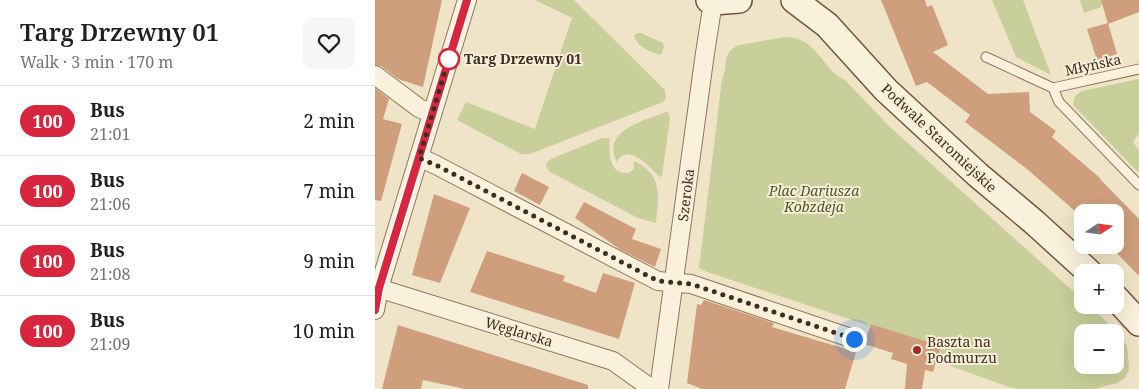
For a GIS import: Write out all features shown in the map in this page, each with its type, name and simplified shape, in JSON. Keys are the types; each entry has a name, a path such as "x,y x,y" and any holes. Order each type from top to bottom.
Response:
{"street":[{"path":"375,310 377,288 467,0"},
{"path":"711,1 739,0"},
{"name":"Podwale Staromiejskie","path":"794,0 827,25 886,90 978,175 1080,264"},
{"name":"Szeroka","path":"659,389 711,1"},
{"path":"375,75 419,108 432,114"},
{"path":"419,158 436,165 658,281 691,284 854,339"},
{"name":"Węglarska","path":"377,288 613,361 652,389"},
{"path":"1124,307 1139,324"}],"lane":[{"path":"986,57 1053,88 1059,102 1139,185"},
{"name":"Młyńska","path":"1053,88 1139,69"}],"green space":[{"path":"535,0 574,0 665,90 666,98 663,102 530,154 521,154 457,120 466,102 535,129 572,18"},
{"path":"992,0 1023,0 1051,75 1016,57"},
{"path":"1080,0 1108,0 1102,2 1101,7 1084,13"},
{"path":"637,33 663,43 662,53 660,55 641,46 634,36"},
{"name":"Plac Dariusza Kobzdeja","path":"785,37 796,38 805,42 890,127 1074,292 1074,314 1099,314 1108,324 1074,324 1074,374 1124,374 1124,342 1127,346 1129,369 1125,378 1117,383 1093,389 1018,389 1006,386 937,361 941,346 871,324 870,326 699,268 722,79 728,55 733,48 739,45"},
{"path":"1139,79 1139,133 1133,142 1139,150 1139,173 1073,105 1075,96 1082,91"},
{"path":"668,112 670,118 662,176 660,177 633,155 627,154 622,156 617,162 614,151 615,142 620,134 637,123"},
{"path":"602,138 610,138 611,161 617,170 622,173 628,173 634,169 634,161 643,166 654,179 658,195 656,223 638,218 550,172 546,167 547,162 551,159"}],"building":[{"path":"375,0 442,0 423,87 398,79 381,66 375,65"},
{"path":"881,0 925,0 927,7 932,5 948,45 933,52 988,94 1029,92 1030,112 1056,131 1052,137 1100,178 1139,219 1139,276 1118,254 1124,254 1124,204 1074,204 1074,210 1027,169 965,122 970,115 927,82 916,86"},
{"path":"1101,0 1139,0 1139,12 1108,24"},
{"path":"1108,23 1117,54 1097,60 1087,29"},
{"path":"375,88 389,99 383,119 402,124 381,201 375,200"},
{"path":"522,173 549,187 540,205 514,191"},
{"path":"434,194 470,208 440,283 412,275"},
{"path":"584,202 636,229 632,239 661,249 655,267 621,250 575,218"},
{"path":"487,251 565,276 563,281 596,293 603,273 635,283 619,339 470,292"},
{"path":"704,300 774,323 772,327 856,352 845,389 702,389 687,383 697,304 701,305"},
{"path":"871,324 941,346 933,372 925,370 922,389 905,389 907,364 891,359 893,353 864,344"},
{"path":"398,325 588,385 588,389 465,389 423,380 421,389 382,389"}],"bus line":[{"name":"100","path":"375,310 379,288 467,0"}],"place":[{"name":"Targ Drzewny 01","path":"449,59"},
{"name":"Baszta na Podmurzu","path":"917,350"}],"route":[{"path":"449,59 419,158 436,165 658,281 691,284 854,339"}]}
